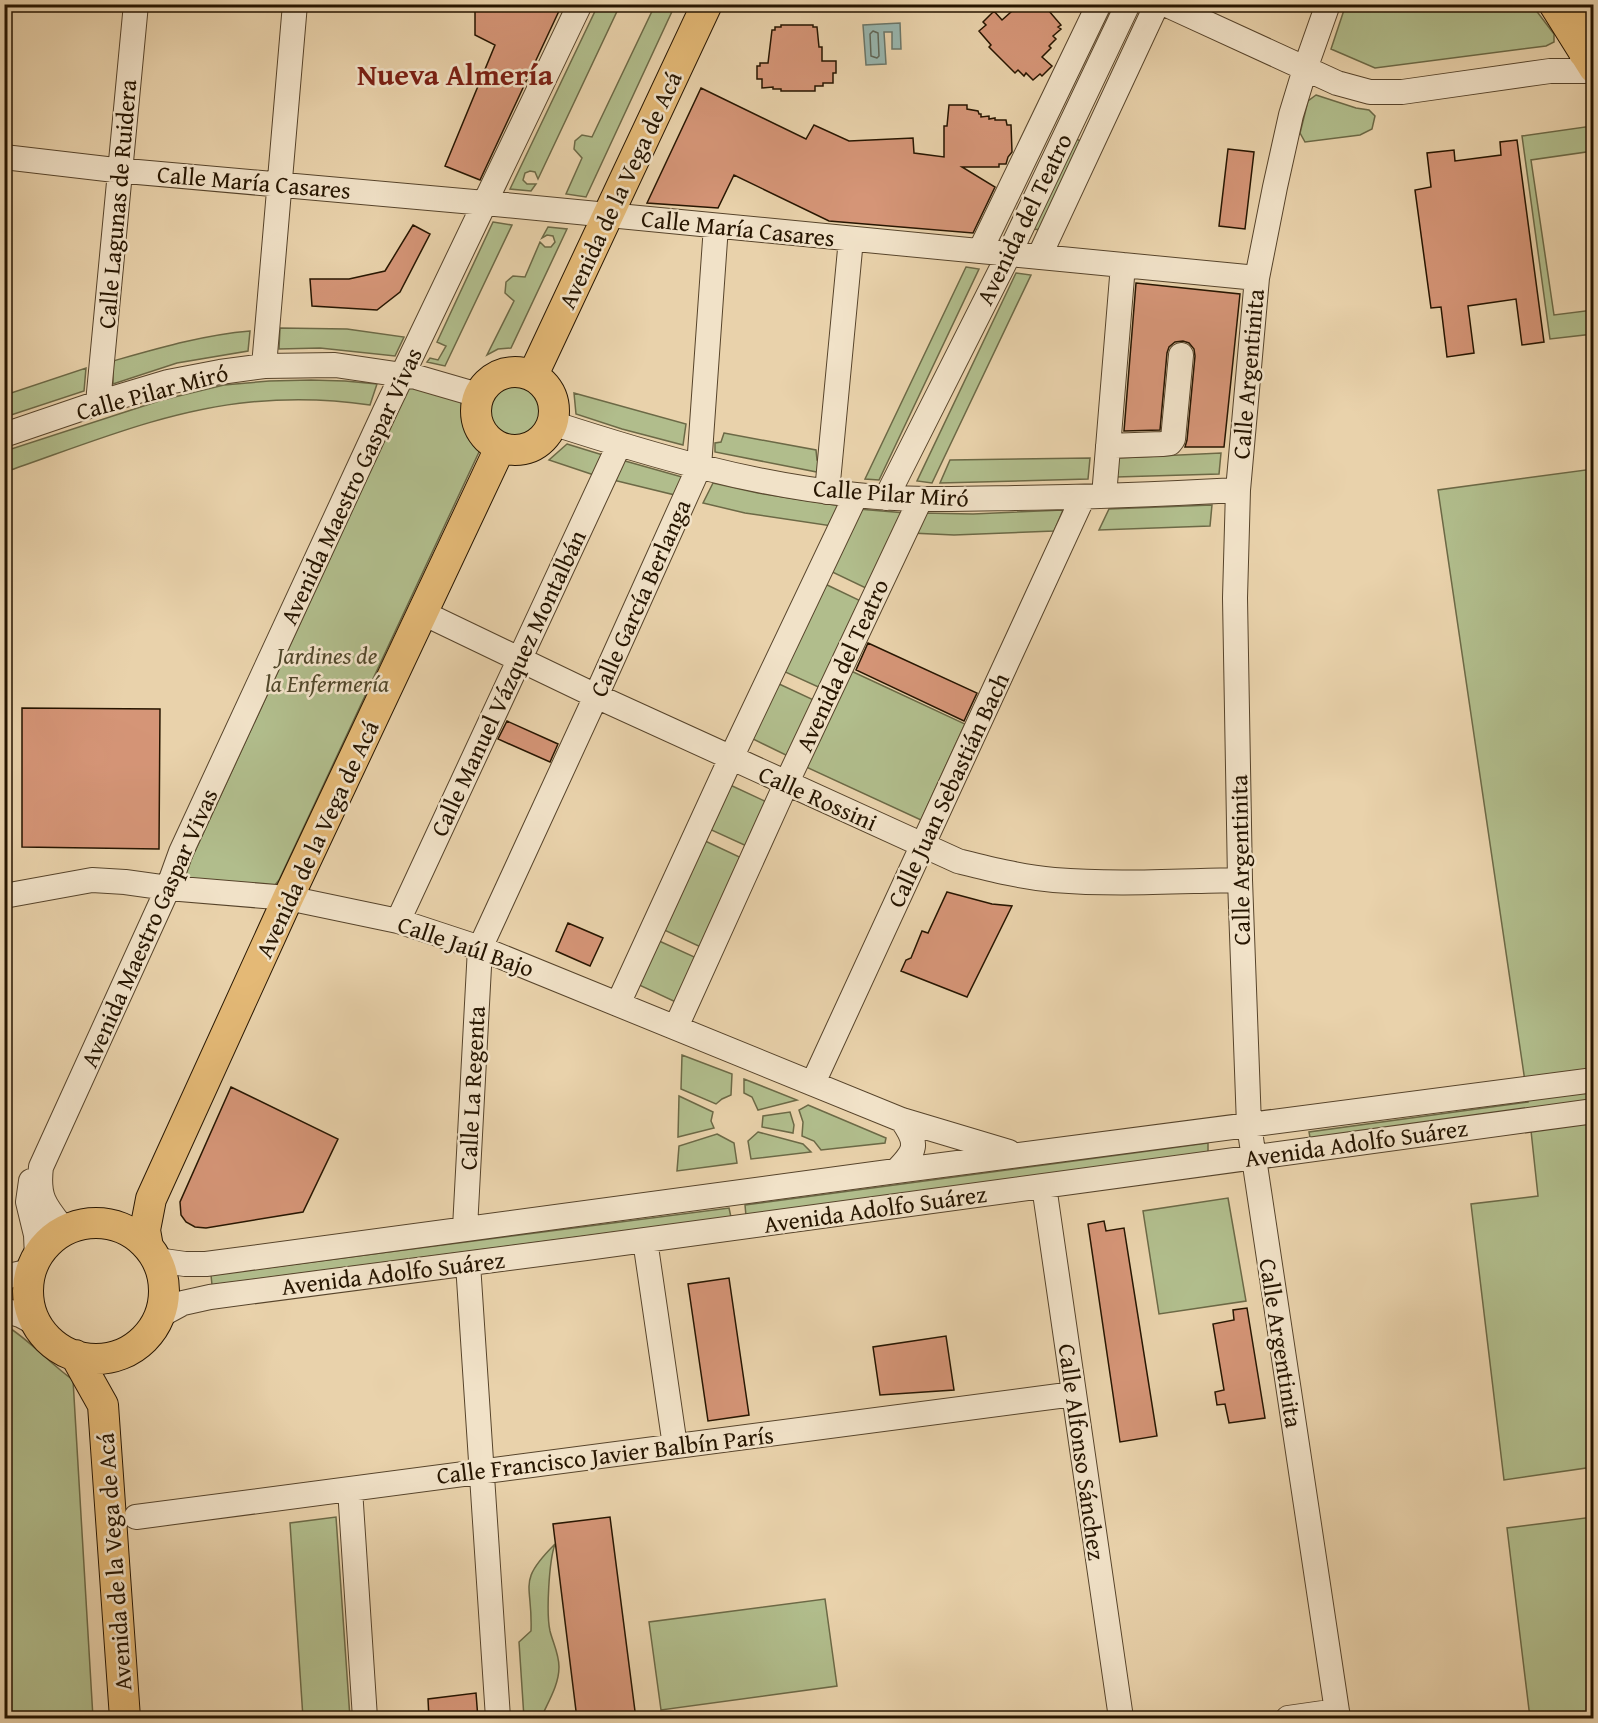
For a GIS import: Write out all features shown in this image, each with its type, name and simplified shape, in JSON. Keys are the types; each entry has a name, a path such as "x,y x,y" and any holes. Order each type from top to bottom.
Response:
{"main road":[{"name":"Avenida de la Vega de Acá","path":"533,375 707,4"},
{"path":"1554,4 1586,54"},
{"path":"1586,54 1580,30 1588,13 1593,10"},
{"path":"505,373 533,375 545,385 551,394 554,403 552,423 541,439 533,445 516,450 500,448 490,441 478,423 475,412 478,395 489,381 505,373"},
{"name":"Avenida de la Vega de Acá","path":"152,1254 145,1230 151,1199 288,898 500,448"},
{"name":"Avenida de la Vega de Acá","path":"109,1225 128,1220 140,1212 151,1199"},
{"path":"86,1224 109,1225 130,1233 152,1254 163,1282 164,1294 159,1316 145,1337 124,1353 100,1359 75,1355 53,1343 37,1324 28,1298 24,1268 49,1242 65,1231 86,1224"},
{"name":"Avenida de la Vega de Acá","path":"124,1353 103,1405 125,1719"},
{"name":"Avenida de la Vega de Acá","path":"75,1355 103,1405"}],"street":[{"name":"Calle Lagunas de Ruidera","path":"98,403 135,4"},
{"path":"264,366 295,4"},
{"name":"Avenida Maestro Gaspar Vivas","path":"65,1231 41,1197 39,1183 41,1167 168,888 182,852 385,411 580,4"},
{"name":"Avenida del Teatro","path":"980,251 1099,4"},
{"name":"Avenida del Teatro","path":"886,498 1009,254 1128,4"},
{"name":"Avenida del Teatro","path":"1039,257 1157,4"},
{"path":"1165,4 1336,83 1370,92 1402,92 1550,71 1586,54"},
{"name":"Calle Argentinita","path":"1328,4 1291,115 1257,278 1238,490 1235,598 1239,880 1249,1125 1337,1715"},
{"name":"Calle María Casares","path":"4,157 1257,278"},
{"name":"Calle García Berlanga","path":"480,948 699,467 716,226"},
{"path":"827,492 851,238"},
{"name":"Calle Juan Sebastián Bach","path":"813,1083 923,845 1094,496 1108,446 1123,265"},
{"path":"1108,446 1162,444 1173,439 1181,355"},
{"name":"Calle Pilar Miró","path":"4,435 168,382 264,366 334,365 403,375 478,395"},
{"name":"Calle Pilar Miró","path":"552,423 619,445 699,467 827,492 886,498 920,500 1238,490"},
{"name":"Calle Manuel Vázquez Montalbán","path":"398,921 619,445"},
{"path":"618,1004 731,758 856,495"},
{"name":"Avenida del Teatro","path":"676,1027 786,784 920,500"},
{"name":"Calle Rossini","path":"423,613 596,696 958,861 1052,880 1085,882 1239,880"},
{"name":"Calle Jaúl Bajo","path":"4,896 92,880 125,882 288,898 398,921 480,948 902,1120 1017,1155"},
{"name":"Calle La Regenta","path":"465,1228 480,948"},
{"name":"Avenida Adolfo Suárez","path":"152,1254 185,1264 206,1264 1593,1080"},
{"name":"Avenida Adolfo Suárez","path":"159,1316 183,1303 204,1298 1593,1111"},
{"path":"896,1171 910,1156 914,1146 911,1133 902,1120"},
{"name":"Avenida Maestro Gaspar Vivas","path":"24,1268 36,1235 28,1202 29,1186 35,1171 41,1167"},
{"name":"Calle Alfonso Sánchez","path":"1044,1186 1121,1719"},
{"path":"645,1240 675,1446"},
{"path":"468,1264 498,1719"},
{"path":"4,1310 37,1324"},
{"name":"Calle Francisco Javier Balbín París","path":"136,1517 1074,1394"},
{"path":"350,1489 365,1719"},
{"path":"1288,1719 1337,1715"}],"green space":[{"path":"1346,4 1532,5 1554,34 1554,42 1546,46 1375,68 1331,49"},
{"path":"598,5 620,5 538,179 535,172 525,173 523,180 527,184 536,184 531,191 510,189"},
{"path":"655,5 675,5 586,197 566,194 582,158 574,149 575,141 582,135 592,137"},
{"path":"1316,95 1369,110 1375,116 1372,129 1360,135 1305,142 1300,133 1308,101"},
{"path":"1592,126 1593,151 1531,160 1554,315 1593,310 1593,334 1550,339 1522,136"},
{"path":"1074,138 1085,143 1044,230 1032,229"},
{"path":"493,222 512,225 445,366 427,362 430,358 438,360 446,346 437,342"},
{"path":"548,227 567,229 511,348 498,349 487,355 514,301 505,293 506,282 513,276 525,277 540,242 545,247 551,247 555,242 553,236 547,235 542,238"},
{"path":"966,267 979,269 879,480 865,479"},
{"path":"1016,273 1031,275 932,483 917,481"},
{"path":"280,328 347,329 404,337 395,356 320,348 279,349"},
{"path":"250,331 248,351 177,363 113,384 113,361 198,339"},
{"path":"86,368 84,391 5,417 5,395"},
{"path":"311,380 377,384 370,405 325,400 281,400 219,406 126,430 5,472 5,451 162,400 224,385"},
{"path":"515,380 536,389 545,410 536,431 515,440 494,431 485,410 494,389"},
{"name":"Jardines de la Enfermería","path":"411,385 468,404 469,419 478,441 479,452 279,880 275,885 186,881 184,875"},
{"path":"574,393 686,424 683,445 576,414"},
{"path":"724,433 816,450 817,460 823,461 822,473 715,452 715,443 721,442"},
{"path":"567,444 606,456 597,476 549,460"},
{"path":"1221,453 1219,474 1116,477 1117,458"},
{"path":"1090,458 1088,479 940,483 950,460"},
{"path":"618,459 682,477 675,495 609,479"},
{"path":"1593,469 1593,1467 1504,1480 1471,1204 1538,1196 1529,1112 1311,1143 1309,1132 1528,1102 1438,490"},
{"path":"713,483 758,493 842,506 832,526 745,513 703,503"},
{"path":"1212,505 1210,526 1099,530 1109,509"},
{"path":"858,509 906,513 870,590 828,570"},
{"path":"1063,510 1054,531 954,535 911,533 922,513 973,514"},
{"path":"823,583 865,603 825,690 783,671"},
{"path":"849,670 965,724 921,820 806,767"},
{"path":"777,683 818,702 792,758 751,738"},
{"path":"728,784 771,804 751,848 707,828"},
{"path":"703,840 746,860 705,949 662,929"},
{"path":"657,940 701,960 680,1004 637,984"},
{"path":"682,1055 732,1074 731,1095 716,1104 681,1089"},
{"path":"744,1079 797,1100 758,1110 752,1097 744,1093"},
{"path":"679,1096 713,1112 711,1121 714,1128 678,1137"},
{"path":"808,1105 886,1138 885,1143 821,1150 814,1141 802,1136 803,1122 799,1110"},
{"path":"790,1112 794,1125 793,1133 762,1127 763,1116"},
{"path":"758,1132 803,1144 811,1152 751,1159 748,1141"},
{"path":"717,1134 734,1143 737,1163 677,1171 679,1146"},
{"path":"1208,1143 1208,1152 746,1216 745,1205"},
{"path":"1228,1198 1246,1301 1159,1314 1143,1211"},
{"path":"729,1208 731,1217 212,1285 211,1275"},
{"path":"5,1325 73,1380 93,1718 5,1718"},
{"path":"336,1517 350,1718 303,1718 290,1523"},
{"path":"1593,1517 1593,1718 1530,1718 1507,1528"},
{"path":"555,1544 550,1574 548,1612 550,1631 558,1658 559,1674 541,1718 524,1718 519,1642 531,1631 529,1584 535,1567"},
{"path":"825,1599 837,1686 661,1710 649,1622"}],"water":[{"path":"900,23 901,49 892,49 892,32 884,32 886,64 866,65 863,25"}],"building":[{"path":"475,4 559,11 480,180 445,166 495,45 475,35"},
{"path":"1020,4 1043,4 1061,25 1058,27 1061,29 1053,36 1056,39 1049,46 1051,48 1042,57 1052,66 1042,76 1040,74 1033,80 1026,73 1024,76 1018,70 1015,73 989,47 991,45 979,31 986,25 983,22 994,11 1002,20"},
{"path":"781,25 817,27 819,47 822,47 822,61 836,61 833,83 815,86 815,91 781,91 773,87 762,88 762,79 757,79 757,66 760,66 760,63 768,63 772,30"},
{"path":"701,88 806,139 814,125 849,141 913,138 914,153 944,157 944,126 947,126 949,105 967,105 967,109 978,111 981,117 989,116 989,119 1006,120 1007,125 1011,125 1012,152 1006,164 999,164 999,167 962,167 995,187 973,233 829,221 734,175 718,208 647,203"},
{"path":"1517,140 1544,342 1522,345 1516,299 1468,306 1474,353 1447,357 1441,307 1431,308 1415,190 1431,187 1427,153 1454,150 1455,161 1501,155 1500,142"},
{"path":"1228,149 1254,152 1245,229 1219,226"},
{"path":"413,225 430,234 400,292 377,310 312,306 310,279 349,279 385,271"},
{"path":"1136,283 1240,294 1224,447 1185,447 1195,356 1194,349 1189,343 1183,341 1175,342 1169,347 1167,353 1160,430 1124,431"},
{"path":"868,643 977,693 964,721 856,670"},
{"path":"22,708 160,709 159,849 22,847"},
{"path":"507,721 558,744 550,762 498,739"},
{"path":"947,892 992,904 1012,906 967,997 901,971 906,960 911,958 922,931 928,933"},
{"path":"568,923 603,938 590,966 556,951"},
{"path":"231,1087 338,1139 303,1212 206,1228 195,1227 186,1222 181,1215 180,1202"},
{"path":"1104,1221 1106,1231 1124,1228 1157,1436 1120,1442 1088,1224"},
{"path":"729,1278 749,1415 708,1421 688,1284"},
{"path":"1247,1308 1265,1418 1229,1423 1225,1404 1217,1405 1215,1392 1224,1390 1213,1324 1234,1320 1233,1310"},
{"path":"946,1336 954,1390 880,1395 873,1347"},
{"path":"610,1517 636,1719 577,1719 553,1524"},
{"path":"476,1693 478,1719 429,1719 428,1699"}],"district":[{"name":"Nueva Almería","path":"455,74"}]}
